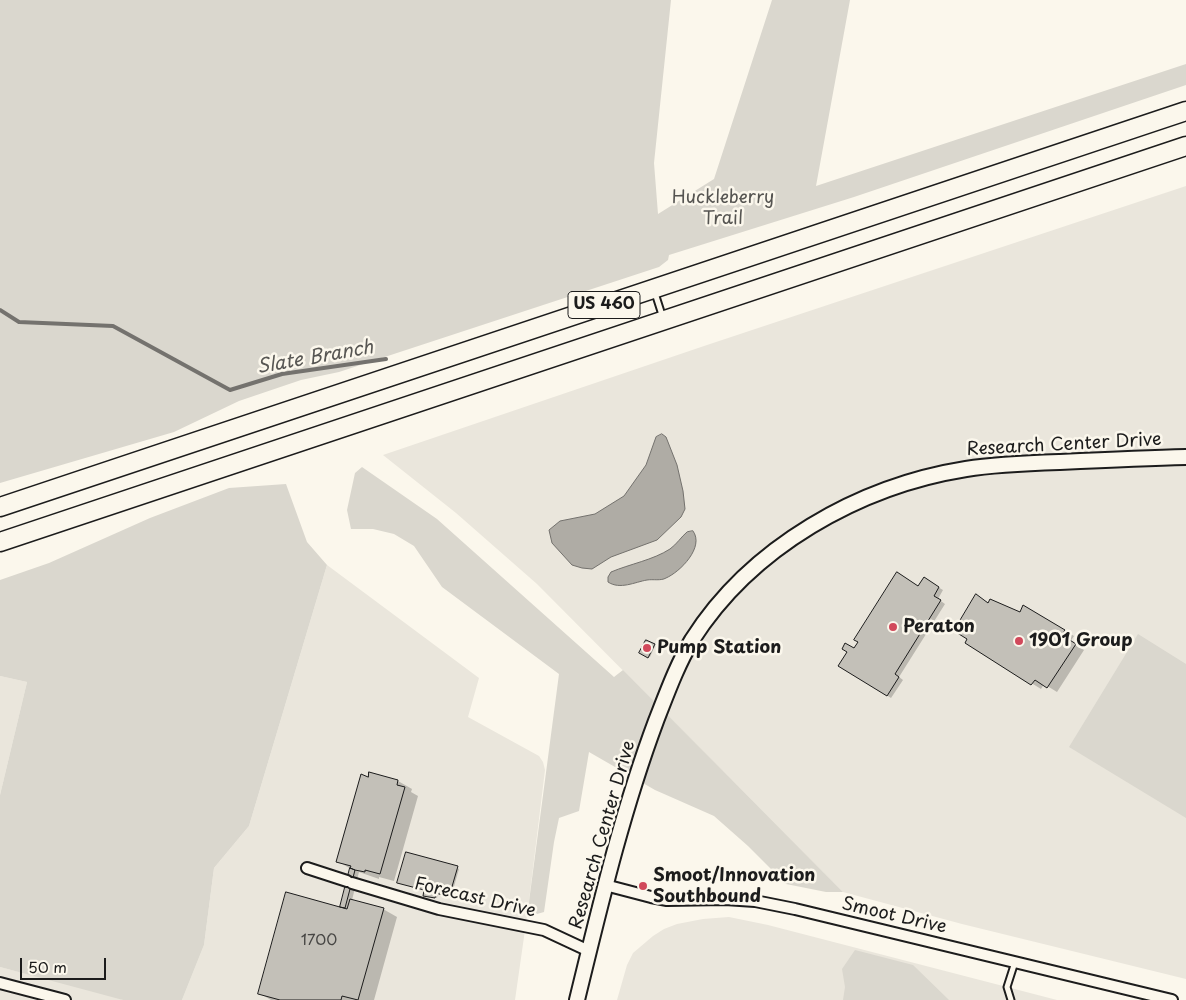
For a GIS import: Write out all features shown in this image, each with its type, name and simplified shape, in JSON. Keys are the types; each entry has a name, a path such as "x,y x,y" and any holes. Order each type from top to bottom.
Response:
{"highway":[{"name":"US 460","path":"0,507 1186,111"},
{"name":"US 460","path":"0,542 1186,146"}],"main road":[{"name":"Research Center Drive","path":"577,1000 605,885 632,787 677,668 691,642 720,602 738,582 772,553 802,532 849,506 892,488 926,477 966,469 1008,464 1186,457"}],"street":[{"name":"Forecast Drive","path":"307,868 439,909 544,930 589,951"},
{"name":"Smoot Drive","path":"605,885 667,900 726,899 795,909 1172,1000"},
{"path":"0,983 66,1000"}],"lane":[{"path":"654,288 664,321"},
{"path":"1011,1000 1007,987 1015,962"}],"shaded area":[{"path":"1186,186 1186,979 962,924 843,892 537,584 456,513 383,455 707,345"},
{"path":"662,434 666,437 677,465 683,491 685,509 681,517 657,540 611,557 592,569 572,565 552,543 549,530 560,521 595,514 624,496 646,465 656,437"},
{"path":"693,531 696,537 696,544 693,551 684,565 672,575 662,579 647,580 628,585 617,585 608,582 611,572 663,553 687,532"},
{"path":"327,565 479,678 468,717 539,756 543,762 545,770 515,1000 182,1000 204,945 214,868 249,826"},
{"path":"0,676 27,682 0,795"},
{"path":"729,917 768,925 1057,1000 617,1000 627,965 633,953 653,936 677,924"},
{"path":"0,967 117,997 123,1000 0,1000"}],"green space":[{"name":"Huckleberry Trail","path":"0,0 671,0 654,163 658,214 714,179 772,0 850,0 816,186 1186,64 1186,85 854,197 669,255 668,260 659,267 339,372 301,380 239,401 174,432 0,483"},
{"path":"362,467 437,519 614,677 623,670 843,892 826,892 786,884 748,846 714,816 655,790 589,752 579,811 559,818 544,912 537,914 528,909 559,674 442,587 414,546 394,534 373,529 351,529 347,510 355,473"},
{"path":"286,484 307,542 327,565 249,826 214,868 204,945 182,1000 123,1000 0,967 0,795 27,682 0,676 0,580 49,563 150,518 229,488"},
{"path":"1138,634 1186,664 1186,818 1069,747"},
{"path":"855,950 913,965 949,1000 843,1000 845,987 842,969"}],"building":[{"path":"897,572 918,586 924,577 939,587 934,596 941,600 895,674 899,677 887,696 838,666 847,652 842,649 845,643 854,648 858,642 854,640"},
{"name":"1901 Group","path":"976,594 988,603 990,599 1020,612 1023,605 1065,630 1062,635 1076,644 1047,688 1035,680 1031,685 965,643 967,639 954,631"},
{"name":"Pump Station","path":"646,640 655,644 648,658 639,653"},
{"path":"369,772 398,780 397,785 405,787 380,874 365,870 365,872 355,870 350,868 351,866 336,862 361,774 368,777"},
{"path":"406,852 458,866 449,897 436,893 435,898 423,896 424,890 397,883"},
{"path":"350,868 355,870 345,908 340,907"},
{"path":"286,892 347,909 350,899 384,908 358,1000 342,996 341,1000 280,1000 258,994"}],"waterway":[{"name":"Slate Branch","path":"0,310 19,322 113,326 230,390 282,374 386,359"}],"place":[{"name":"Peraton","path":"893,627"},
{"name":"1901 Group","path":"1019,641"},
{"name":"Pump Station","path":"647,648"},
{"name":"Smoot/Innovation Southbound","path":"643,886"}]}
